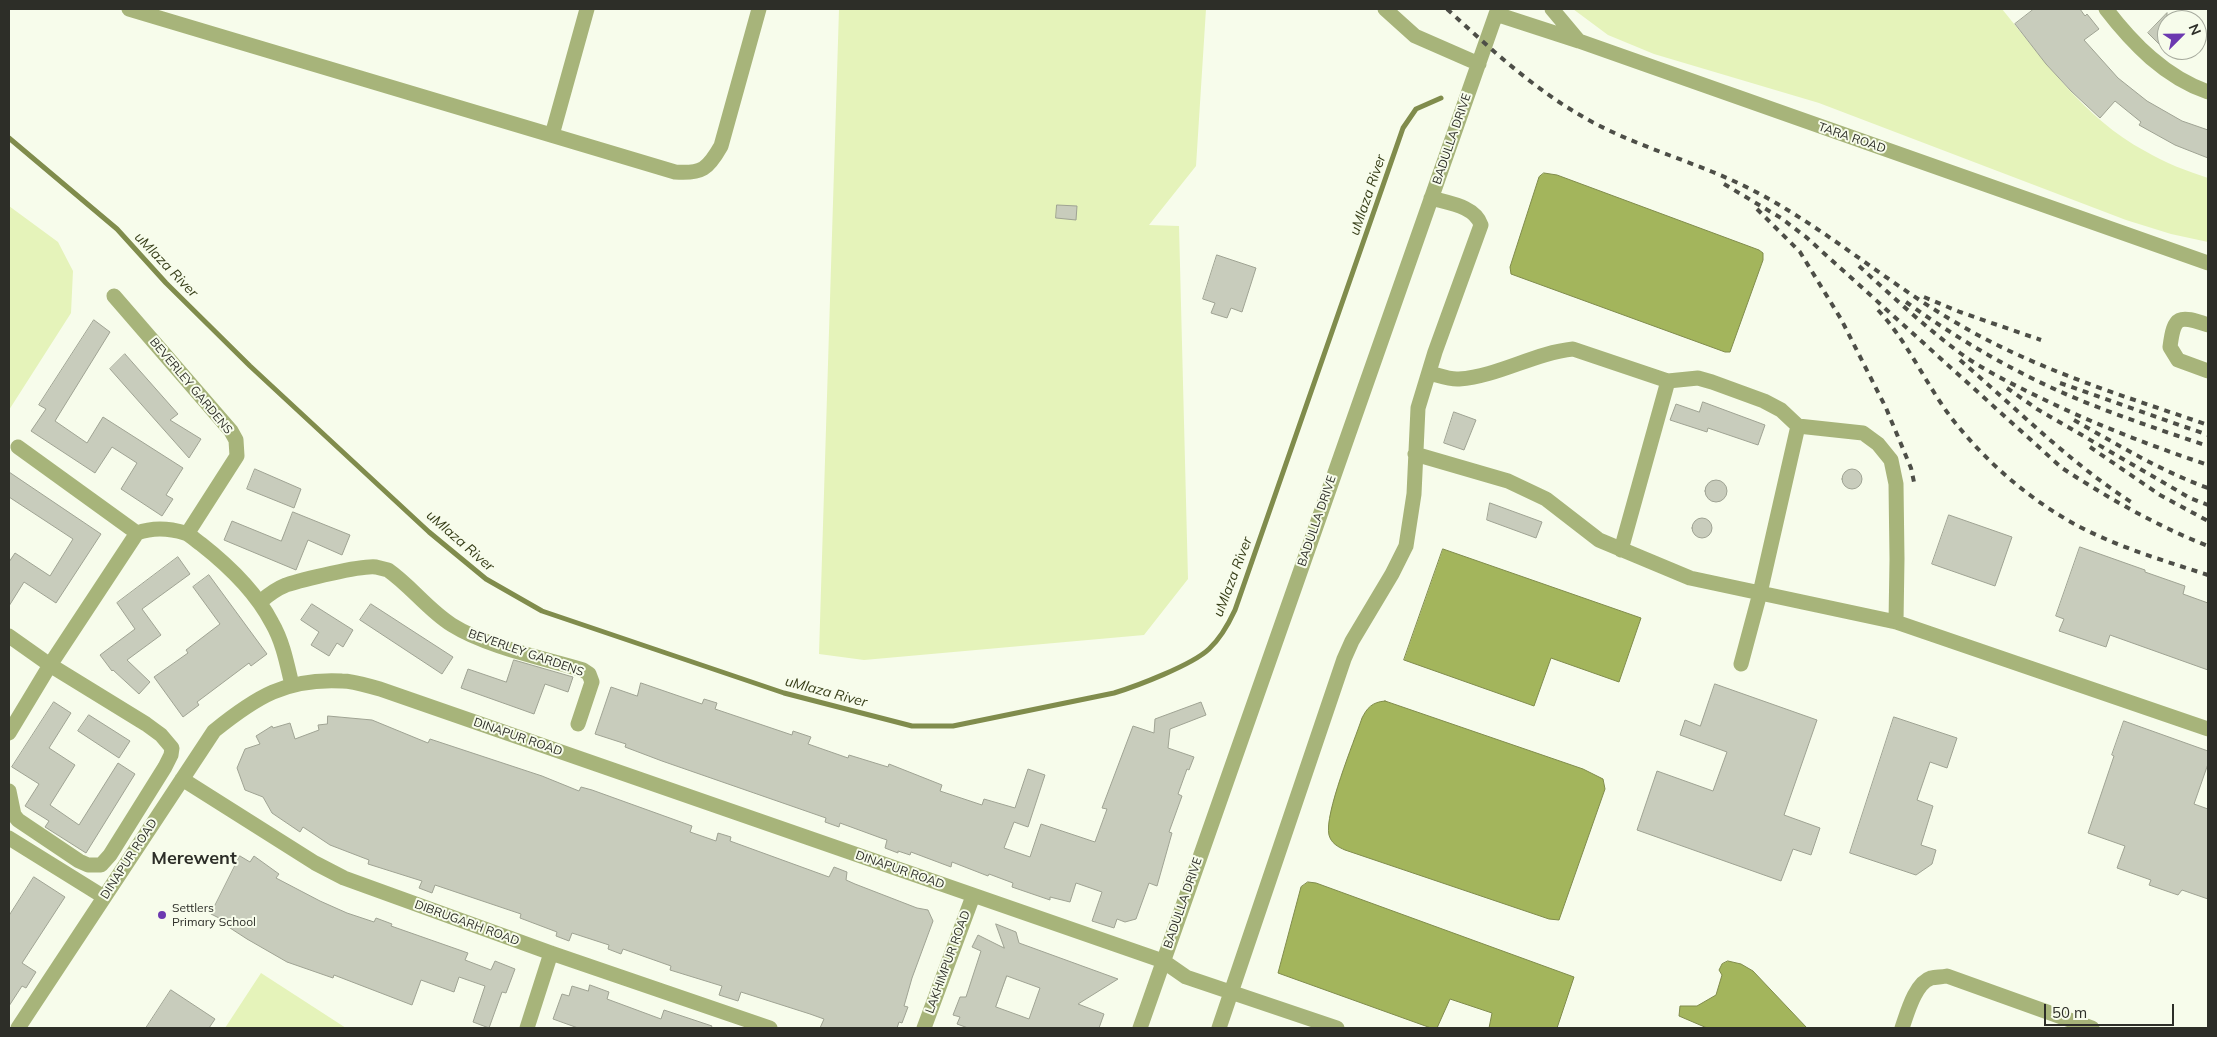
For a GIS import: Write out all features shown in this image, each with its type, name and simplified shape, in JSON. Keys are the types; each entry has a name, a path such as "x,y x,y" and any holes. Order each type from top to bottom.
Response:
{"street":[{"path":"129,9 675,172 690,174 703,170 713,161 721,146 759,9"},
{"path":"552,135 587,9"},
{"path":"1385,9 1415,36 1479,64"},
{"path":"1552,9 1578,41"},
{"path":"2106,9 2127,36 2151,58 2178,78 2208,92"},
{"name":"BADULLA DRIVE","path":"1140,1028 1497,11"},
{"name":"TARA ROAD","path":"1497,11 2208,263"},
{"path":"1219,1028 1344,659 1352,641 1392,574 1406,546 1414,494 1418,408 1428,373 1481,225 1476,214 1431,198"},
{"name":"BEVERLEY GARDENS","path":"114,296 236,440 237,456 187,534"},
{"path":"2208,325 2190,319 2178,320 2172,327 2170,347 2178,360 2208,371"},
{"path":"1428,373 1458,379 1507,368 1558,351 1573,350 1668,381 1698,378 1712,382 1764,401 1782,410 1798,426 1862,433 1878,444 1891,460 1896,484 1896,622"},
{"path":"1621,550 1668,381"},
{"path":"1741,664 1760,593 1798,426"},
{"path":"18,447 137,533"},
{"path":"1415,454 1508,481 1538,495 1566,513 1599,540 1690,578 1896,622 2208,729"},
{"path":"9,733 50,665 137,533 159,528 187,534 226,565 260,602 273,624 284,650 292,685"},
{"name":"BEVERLEY GARDENS","path":"260,602 273,591 311,579 367,567 388,570 439,616 464,632 507,648 583,670 589,674 592,682 578,724"},
{"path":"9,636 50,665 161,735 172,748 165,767 110,855 101,865 88,865 79,861 18,820 14,815 9,791"},
{"name":"DINAPUR ROAD","path":"18,1028 214,731 243,707 264,694 292,685 344,681 380,689 1163,961 1186,977 1337,1028"},
{"name":"DIBRUGARH ROAD","path":"182,779 315,863 344,878 731,1022 770,1028"},
{"path":"9,838 104,897"},
{"name":"LAKHIMPUR ROAD","path":"924,1028 972,896"},
{"path":"527,1028 551,954"},
{"path":"1902,1028 1911,1001 1920,988 1929,979 1947,976 2092,1028"}],"shaded area":[{"path":"839,9 1206,9 1196,166 1149,225 1179,226 1188,579 1144,635 864,660 819,654"},
{"path":"1573,9 2002,9 2050,68 2084,105 2103,122 2123,138 2153,155 2208,178 2208,242 2171,234 2126,220 1819,103 1654,54 1608,35"},
{"path":"1544,173 1557,175 1763,253 1763,260 1730,352 1725,352 1511,274 1510,267 1539,177"},
{"path":"9,206 58,242 73,271 71,313 9,410"},
{"path":"1443,549 1641,618 1619,682 1551,658 1534,706 1404,660"},
{"path":"1385,701 1583,769 1603,779 1605,789 1559,920 1549,919 1345,850 1331,840 1329,825 1335,795 1362,718 1370,706"},
{"path":"1308,882 1316,883 1574,977 1557,1028 1489,1028 1492,1013 1450,999 1437,1028 1431,1028 1278,973 1301,887"},
{"path":"1728,961 1741,964 1753,971 1807,1028 1707,1028 1679,1016 1680,1006 1697,1006 1716,995 1722,975 1719,970 1722,964"},
{"path":"261,973 346,1028 225,1028"}],"building":[{"path":"2034,9 2080,9 2085,16 2087,14 2099,29 2084,40 2118,78 2147,101 2182,121 2208,130 2208,158 2175,145 2139,125 2141,122 2115,101 2100,118 2046,64 2015,24"},
{"path":"2157,24 2157,42 2148,33"},
{"path":"1057,205 1077,206 1076,220 1056,218"},
{"path":"1217,255 1256,268 1242,312 1231,308 1227,318 1211,313 1215,303 1203,299"},
{"path":"94,320 110,332 55,421 87,443 103,417 183,468 166,495 173,499 162,516 121,489 137,463 112,447 95,473 31,431 46,409 39,405"},
{"path":"125,354 178,414 170,420 201,439 189,458 110,369"},
{"path":"1703,402 1765,425 1758,445 1708,428 1707,432 1670,420 1676,404 1699,412"},
{"path":"1454,412 1476,420 1464,450 1444,443"},
{"path":"255,469 301,489 294,508 247,489"},
{"path":"1852,469 1859,472 1862,479 1859,486 1852,489 1845,486 1842,479 1845,472"},
{"path":"9,472 101,534 56,603 24,582 9,606 9,562 15,553 50,576 73,539 9,497"},
{"path":"1716,480 1724,483 1727,491 1724,499 1716,502 1708,499 1705,491 1708,483"},
{"path":"1490,503 1542,522 1536,538 1487,520"},
{"path":"293,512 350,535 342,555 308,540 296,570 224,540 232,521 281,541"},
{"path":"1949,515 2012,537 1995,586 1932,564"},
{"path":"1698,518 1706,518 1712,524 1712,532 1706,538 1698,538 1692,532 1692,524"},
{"path":"2080,547 2185,586 2183,594 2208,603 2208,670 2110,635 2106,647 2059,631 2064,619 2056,616"},
{"path":"178,557 190,574 142,609 161,635 127,660 150,682 139,694 112,671 100,655 135,629 117,603"},
{"path":"209,575 267,654 251,666 249,663 197,702 199,705 183,717 154,677 188,653 186,650 220,624 193,587"},
{"path":"312,604 353,630 343,647 337,643 329,656 311,645 319,632 301,620"},
{"path":"371,604 453,657 442,674 360,620"},
{"path":"514,660 573,677 568,692 545,684 534,714 461,688 468,669 506,682"},
{"path":"641,683 702,704 704,699 717,703 715,709 792,735 793,731 811,737 808,744 848,758 849,755 888,767 889,764 942,785 940,791 982,805 984,799 1015,808 1028,769 1045,775 1028,827 1014,822 1004,848 1030,857 1041,824 1095,842 1107,809 1102,808 1133,726 1154,733 1155,719 1201,702 1206,715 1170,729 1168,748 1194,757 1189,770 1187,769 1178,794 1182,796 1169,832 1172,833 1157,886 1149,883 1136,919 1125,922 1117,919 1114,928 1092,921 1102,892 1076,883 1070,902 1050,897 1050,900 1012,887 1013,883 989,874 988,876 952,862 951,867 911,852 910,855 898,851 898,853 885,848 887,840 840,823 839,827 825,822 826,818 662,761 625,747 626,744 595,734 611,687 637,696"},
{"path":"1715,684 1817,720 1784,815 1820,828 1811,855 1793,849 1781,881 1637,830 1657,771 1713,791 1727,752 1680,735 1685,720 1700,726"},
{"path":"54,702 71,713 49,748 75,765 50,805 79,825 118,763 135,774 86,853 45,827 49,821 25,806 39,784 12,767"},
{"path":"89,715 130,741 119,758 78,731"},
{"path":"328,716 372,720 428,743 430,739 542,776 579,791 581,787 592,790 692,826 690,832 716,841 718,833 731,837 730,841 829,877 834,867 847,872 846,880 917,908 928,910 933,921 912,978 904,1006 908,1007 902,1023 899,1022 897,1028 820,1028 824,1019 810,1014 741,992 738,1001 719,995 722,986 670,970 671,966 623,949 621,954 608,949 609,945 572,933 569,941 556,936 557,932 520,918 521,914 435,885 432,893 419,888 422,881 368,864 369,860 330,845 303,827 300,832 272,813 263,797 245,790 237,768 245,749 260,744 256,736 272,726 273,728 290,723 295,739 319,730 318,725 327,724"},
{"path":"1894,717 1957,738 1947,768 1930,762 1917,800 1933,806 1921,845 1936,850 1932,864 1916,875 1850,853"},
{"path":"2124,721 2208,751 2208,764 2194,804 2208,809 2208,899 2182,890 2178,895 2149,885 2151,880 2117,868 2125,846 2088,833"},
{"path":"240,856 250,862 254,856 279,874 276,878 347,913 374,922 376,918 392,924 391,926 468,953 465,960 491,970 495,961 515,969 506,993 502,992 489,1028 473,1022 485,986 459,977 454,992 421,980 412,1005 334,975 333,978 287,962 227,926 229,923 211,914"},
{"path":"34,877 65,897 22,963 36,972 26,988 22,986 9,1006 9,916"},
{"path":"996,924 1016,932 1019,943 1118,979 1078,1004 1104,1014 1099,1028 968,1028 957,1024 960,1017 953,1015 960,997 966,997 981,951 972,947 978,935 1004,948","holes":["1007,976 1040,988 1029,1019 996,1007"]},
{"path":"590,985 609,992 607,999 661,1019 664,1010 712,1026 711,1028 578,1028 553,1019 562,994 569,996 572,986 588,991"},
{"path":"171,990 215,1019 209,1028 146,1028"}],"waterway":[{"name":"uMlaza River","path":"9,138 117,229 166,283 250,366 429,532 486,579 542,611 784,693 912,726 953,726 1114,693 1150,680 1190,662 1209,649 1217,640 1235,610 1403,128 1416,109 1441,98"}],"railway":[{"path":"1447,9 1536,86 1575,112 1616,134 1718,174 1758,193 1810,224 1909,293 1989,341 2019,356 2081,381 2208,425"},
{"path":"1724,184 1781,218 1806,237 2062,468 2133,511 2170,530 2208,546"},
{"path":"1757,209 1800,252 1841,319 1886,408 1911,468 1914,482"},
{"path":"1859,266 1908,311 1960,353 1990,372 2083,418 2145,443 2208,465"},
{"path":"1924,297 1960,312 2041,340"},
{"path":"1906,302 1976,348 2049,387 2154,428 2208,446"},
{"path":"1878,310 1899,336 1943,407 1966,436 1995,466 2027,493 2062,517 2096,535 2143,554 2208,575"},
{"path":"1960,360 2064,452 2131,502"},
{"path":"2060,383 2208,435"},
{"path":"2007,388 2037,409 2190,498 2208,505"},
{"path":"2074,420 2157,466 2208,488"},
{"path":"2090,447 2160,495 2208,521"}],"place":[{"name":"Settlers Primary School","path":"162,915"}],"district":[{"name":"Merewent","path":"194,859"}]}
